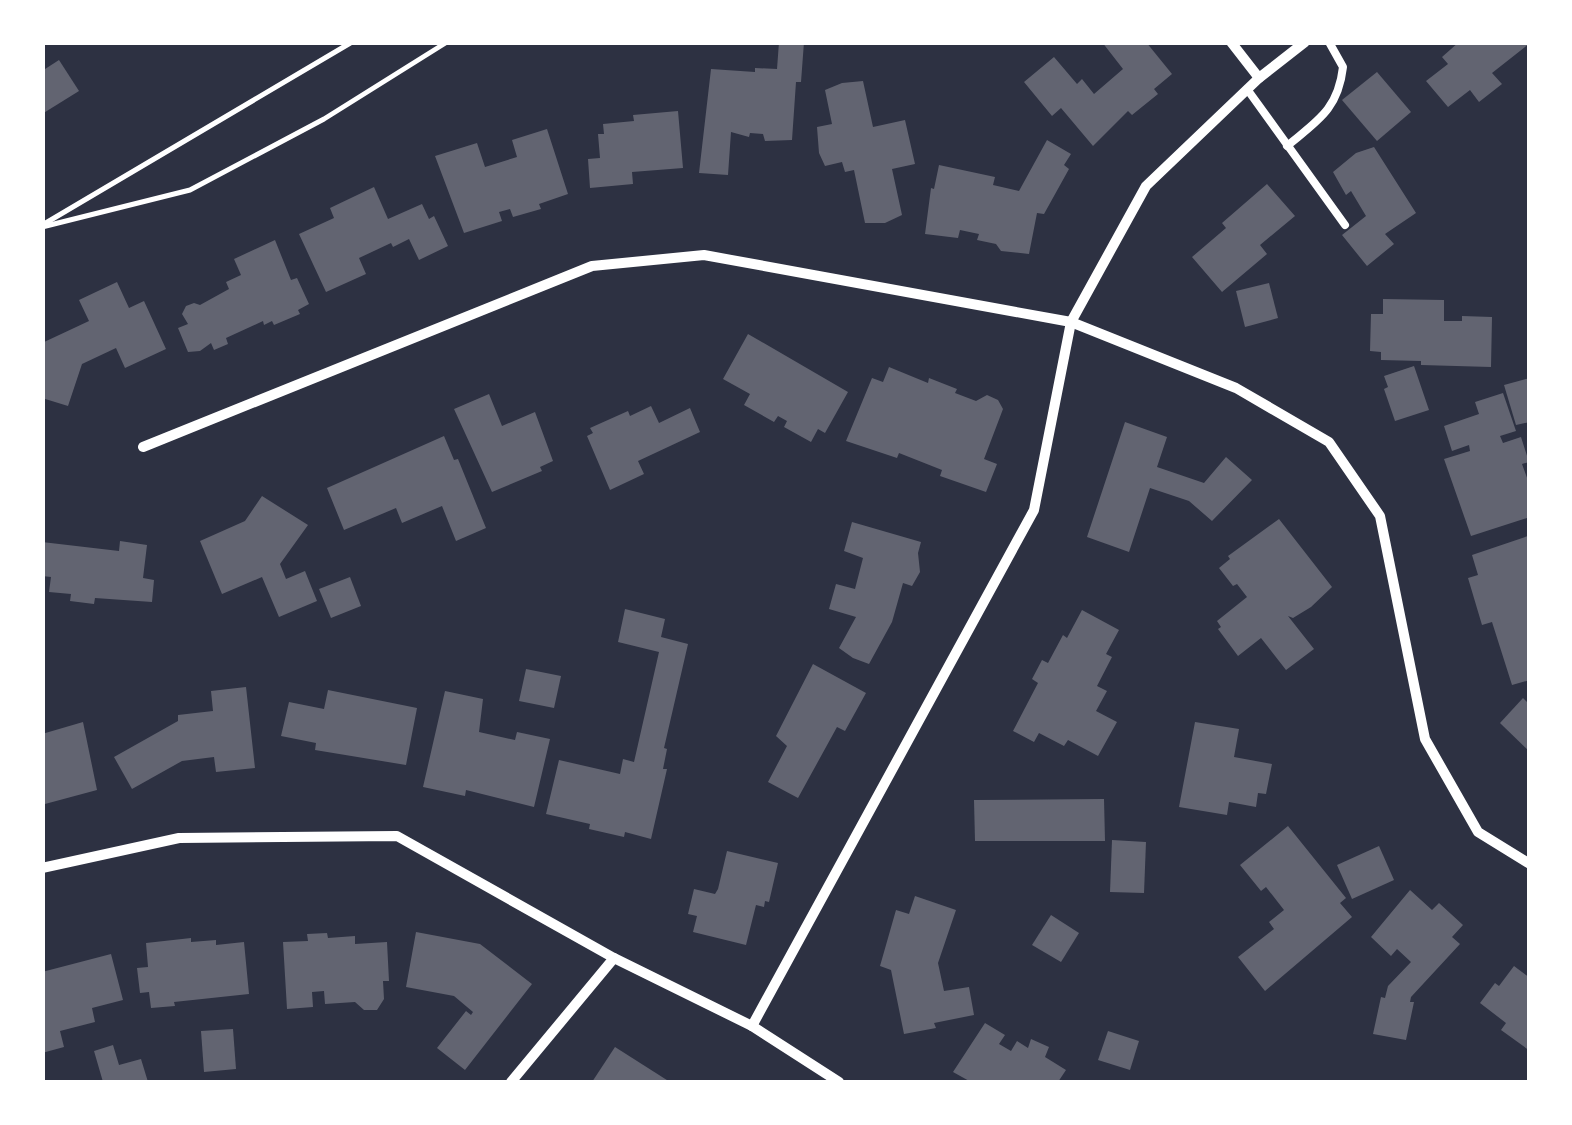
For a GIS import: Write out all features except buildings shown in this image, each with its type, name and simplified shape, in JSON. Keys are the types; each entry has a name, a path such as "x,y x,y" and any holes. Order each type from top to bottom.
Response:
{"street":[{"path":"1231,42 1259,78"},
{"path":"752,1026 1034,510 1071,322 1146,186 1259,78 1305,42"},
{"path":"143,447 592,266 704,255 1071,322 1236,388 1329,442 1380,516 1425,738 1478,832 1530,864"},
{"path":"42,868 178,838 397,836 614,958 752,1026 838,1082"},
{"path":"512,1082 614,958"}],"lane":[{"path":"1286,146 1320,120 1335,98 1343,67 1329,42"},
{"path":"1246,90 1345,225"}],"path":[{"path":"42,226 352,42"},
{"path":"42,226 190,190 324,119 447,42"}]}
